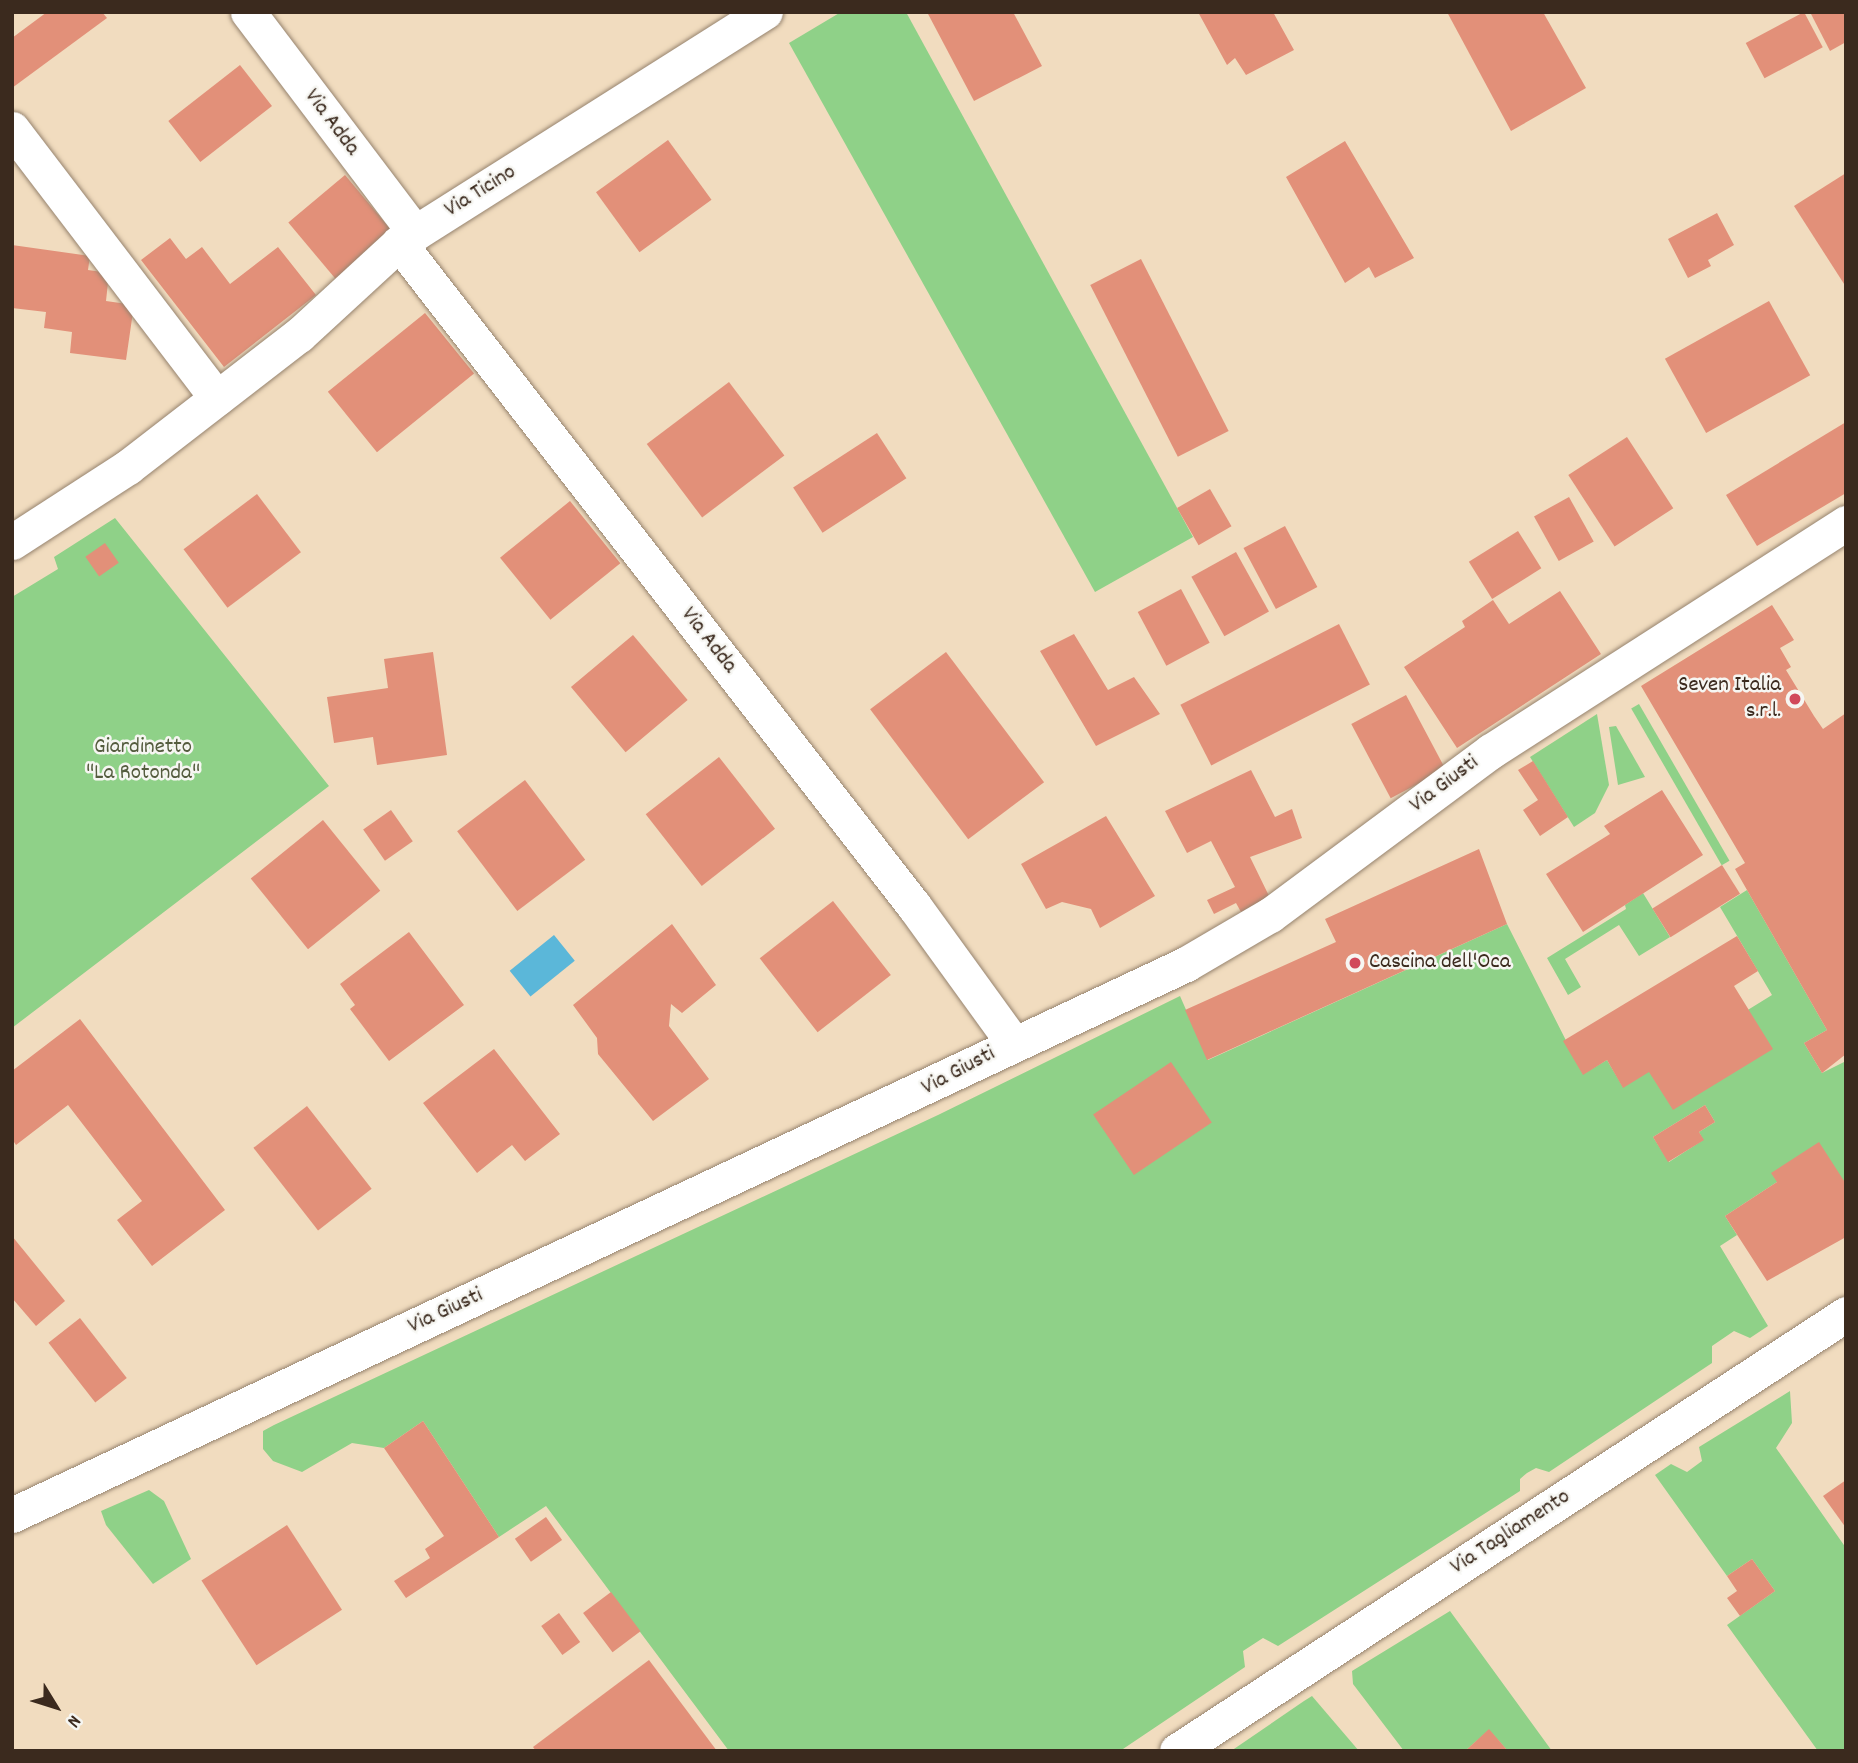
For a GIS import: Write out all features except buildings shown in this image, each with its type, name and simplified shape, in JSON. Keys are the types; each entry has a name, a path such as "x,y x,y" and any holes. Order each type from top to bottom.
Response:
{"street":[{"name":"Via Adda","path":"248,12 407,238 914,906 1013,1043"},
{"name":"Via Ticino","path":"12,542 128,467 299,335 407,238 765,12"},
{"path":"12,129 217,398"},
{"name":"Via Giusti","path":"12,1516 928,1089 1013,1043 1186,964 1270,915 1491,751 1846,523"},
{"name":"Via Tagliamento","path":"1177,1751 1846,1314"}],"green space":[{"path":"841,12 906,12 1193,537 1095,592 789,43"},
{"name":"Giardinetto \"La Rotonda\"","path":"115,518 329,786 12,1028 12,597 58,569 54,557"},
{"path":"1639,704 1730,861 1722,865 1631,708"},
{"path":"1597,714 1609,785 1595,813 1574,827 1530,757"},
{"path":"1616,726 1645,777 1618,785 1609,727"},
{"path":"1747,890 1827,1030 1804,1043 1822,1073 1846,1061 1846,1184 1777,1182 1725,1216 1737,1235 1720,1246 1768,1326 1750,1338 1734,1331 1712,1346 1712,1363 1549,1472 1536,1468 1527,1473 1520,1479 1520,1491 1278,1646 1263,1638 1243,1651 1245,1667 1120,1751 729,1751 546,1506 499,1537 423,1421 384,1448 352,1443 302,1472 273,1461 263,1449 263,1431 274,1425 938,1115 1180,996 1208,1060 1507,924 1583,1074 1607,1060 1623,1087 1772,995 1720,907","holes":["1705,1105 1715,1122 1699,1132 1703,1140 1669,1162 1653,1137"]},
{"path":"1643,893 1670,937 1639,956 1619,925 1565,959 1581,987 1568,995 1547,958 1626,909 1625,905"},
{"path":"1790,1391 1792,1423 1776,1448 1846,1548 1846,1751 1818,1751 1727,1625 1775,1591 1752,1559 1727,1576 1655,1475 1671,1464 1687,1472 1702,1461 1699,1447"},
{"path":"149,1490 164,1501 191,1559 153,1584 106,1525 101,1511"},
{"path":"1450,1611 1552,1751 1508,1751 1489,1730 1465,1751 1404,1751 1353,1684 1352,1671"},
{"path":"1312,1696 1359,1751 1231,1751 1304,1701"}],"water":[{"path":"554,935 575,961 530,997 510,971"}],"place":[{"name":"Seven Italia s.r.l.","path":"1795,699"},
{"name":"Cascina dell'Oca","path":"1355,963"}]}
